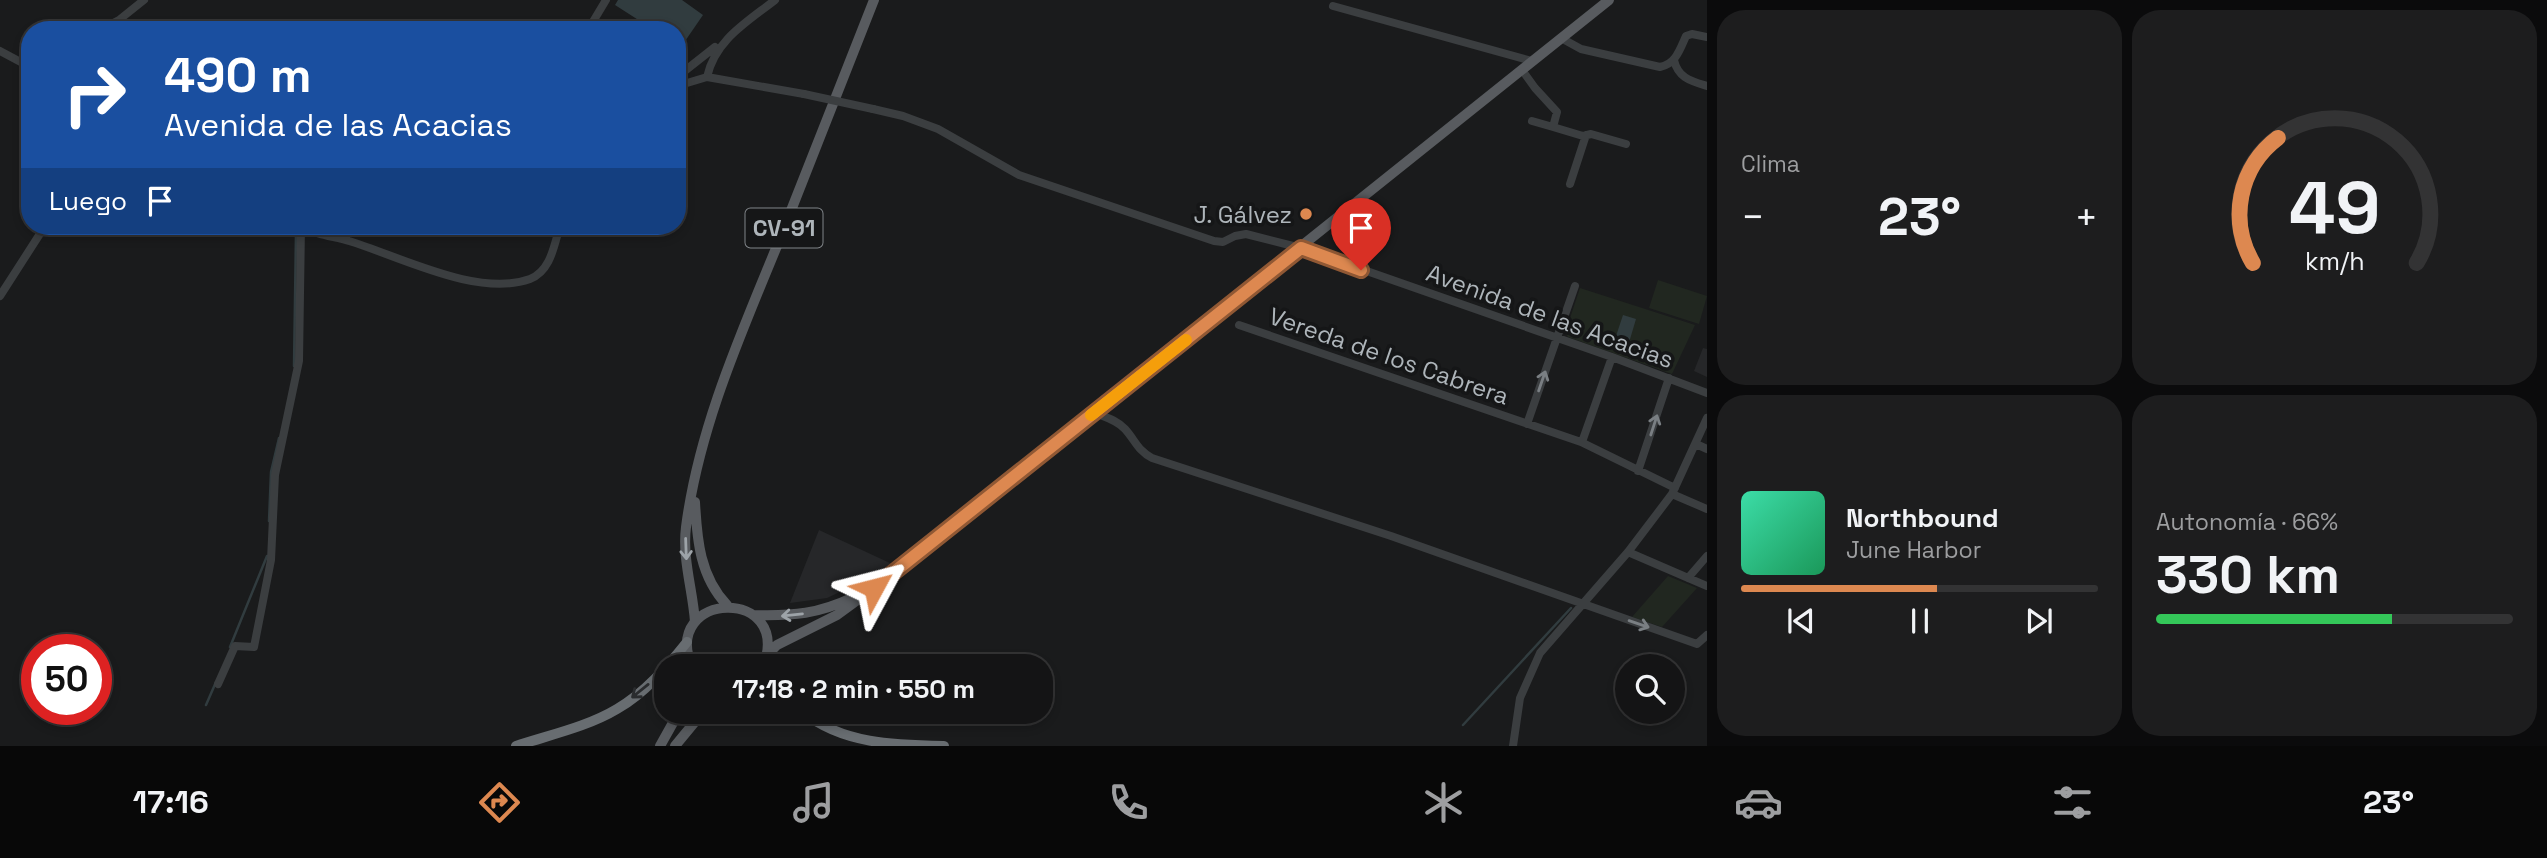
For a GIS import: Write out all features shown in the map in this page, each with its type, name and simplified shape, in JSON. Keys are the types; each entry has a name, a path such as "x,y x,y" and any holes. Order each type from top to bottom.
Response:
{"highway":[{"path":"516,746 618,709 659,676 687,642"},
{"path":"823,724 866,741 944,746"}],"main road":[{"name":"CV-91","path":"687,642 695,622 685,530 699,458 740,336 874,0"},
{"path":"768,654 777,645 837,615 874,588 1609,0"},
{"name":"CV-91","path":"699,458 694,498 698,545 708,579 715,593 727,606"},
{"path":"754,615 787,616 826,610 874,588"},
{"path":"695,622 710,610 727,606 741,608 754,615 763,627 768,639 768,654"},
{"path":"687,642 687,654"},
{"path":"660,746 672,724"},
{"path":"675,746 694,724"}],"street":[{"path":"117,21 144,0"},
{"path":"593,21 606,0"},
{"path":"686,70 775,0"},
{"path":"1333,5 1532,61"},
{"path":"1561,38 1581,49 1660,67 1674,60 1686,36 1692,34 1707,37"},
{"path":"686,83 707,76 712,57 723,41"},
{"path":"0,51 21,62"},
{"path":"1674,60 1676,69 1685,79 1707,86"},
{"path":"1522,70 1557,112 1553,127"},
{"name":"Avenida de las Acacias","path":"707,76 902,116 939,129 1019,175 1214,241 1223,242 1246,234 1301,248 1707,393"},
{"path":"1532,121 1626,144"},
{"path":"1570,184 1586,135"},
{"path":"0,296 39,235"},
{"path":"218,684 235,646 254,647 271,560 275,475 299,361 303,235"},
{"path":"327,235 348,240 449,277 486,282 514,282 530,279 542,272 556,235"},
{"path":"1527,424 1575,286"},
{"name":"Vereda de los Cabrera","path":"1239,325 1582,442 1707,509"},
{"path":"1582,442 1612,357"},
{"path":"1638,471 1669,379"},
{"path":"1095,413 1117,422 1142,452 1152,458 1391,536 1697,644 1707,635"},
{"path":"1513,746 1520,698 1540,653 1628,552 1673,491 1707,418"},
{"path":"1696,444 1707,449"},
{"path":"1628,552 1707,586"},
{"path":"1688,578 1707,556"}],"shaded area":[{"path":"618,0 682,0 703,15 686,40 686,21 640,21 615,5"},
{"path":"1658,280 1707,296 1699,324 1649,308"},
{"path":"1580,288 1695,325 1672,374 1568,337 1565,333"},
{"path":"1623,315 1636,319 1628,346 1614,342"},
{"path":"1703,348 1707,349 1707,377 1694,371"},
{"path":"819,530 892,564 850,594 844,590 827,598 790,603"},
{"path":"1668,576 1697,588 1662,627 1632,617"}],"waterway":[{"path":"294,366 296,235"},
{"path":"269,521 271,472 279,438"},
{"path":"230,647 267,556"},
{"path":"1463,725 1571,608"},
{"path":"206,705 216,682"}],"slow traffic":[{"path":"1091,415 1186,340"}],"place":[{"name":"J. Gálvez","path":"1306,214"}],"route":[{"path":"874,588 1301,248 1361,270"}]}
